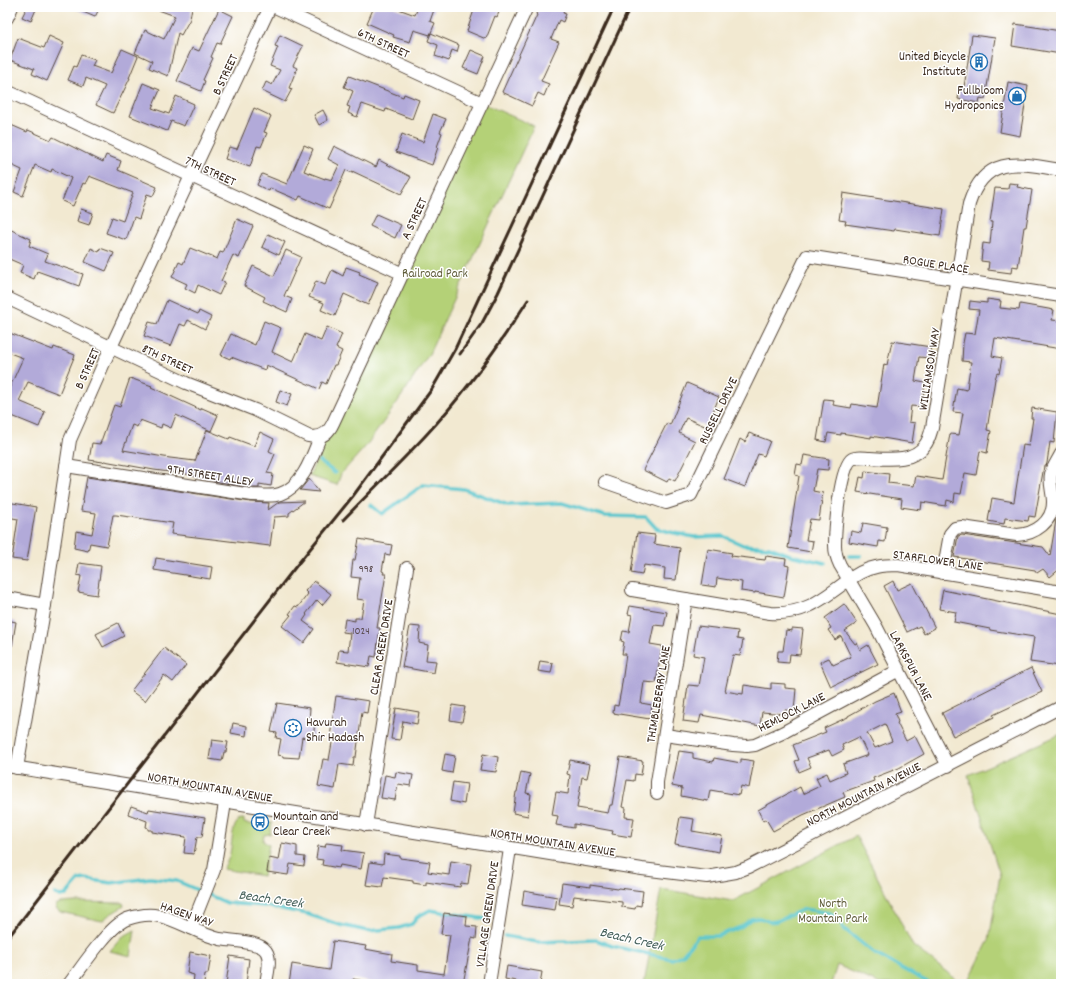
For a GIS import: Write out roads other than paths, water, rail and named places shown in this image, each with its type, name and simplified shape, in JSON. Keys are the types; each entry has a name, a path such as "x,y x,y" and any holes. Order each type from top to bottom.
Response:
{"street":[{"path":"7,18 12,7"},
{"name":"B STREET","path":"12,767 45,605 70,440 111,347 270,7"},
{"name":"6TH STREET","path":"275,7 482,103"},
{"name":"A STREET","path":"320,437 330,430 527,7"},
{"name":"7TH STREET","path":"7,91 403,274"},
{"name":"WILLIAMSON WAY","path":"849,580 836,558 835,545 841,487 847,464 852,458 858,457 890,460 900,459 909,456 924,447 929,439 969,204 973,193 979,182 989,172 1011,164 1025,164 1061,170"},
{"name":"ROGUE PLACE","path":"807,256 956,281 1061,296"},
{"name":"RUSSELL DRIVE","path":"606,482 666,503 691,495 807,256"},
{"name":"8TH STREET","path":"7,298 186,382 254,410 308,436 320,437"},
{"name":"9TH STREET ALLEY","path":"66,466 270,496 279,494 293,487 309,464 320,437"},
{"path":"943,573 950,534 954,528 962,527 1024,534 1038,529 1044,523 1052,508 1050,481 1061,454"},
{"name":"STARFLOWER LANE","path":"632,590 770,614 783,614 808,608 862,572 875,567 898,565 1061,592"},
{"name":"CLEAR CREEK DRIVE","path":"366,825 408,568"},
{"name":"LARKSPUR LANE","path":"849,580 876,626 948,766"},
{"path":"7,598 45,605"},
{"name":"THIMBLEBERRY LANE","path":"657,793 657,782 686,599"},
{"name":"HEMLOCK LANE","path":"665,735 733,746 755,745 782,733 899,670"},
{"name":"NORTH MOUNTAIN AVENUE","path":"12,767 510,849 707,877 736,872 749,867 1061,707"},
{"path":"191,928 212,877 216,863 225,803"},
{"name":"VILLAGE GREEN DRIVE","path":"489,984 510,849"},
{"name":"HAGEN WAY","path":"69,984 113,928 124,920 137,916 155,915 218,938 254,944 266,950 269,963 266,984"}],"waterway":[{"path":"319,461 335,473"},
{"path":"371,505 382,514 423,485 464,489 508,505 562,503 605,516 646,517 656,528 670,532 694,537 723,536 743,545 769,547 790,555 825,563"},
{"path":"849,556 861,556"},
{"name":"Beach Creek","path":"55,894 60,896 66,895 79,880 85,879 111,883 150,878 177,881 227,903 266,906 307,914 340,925 368,931 399,928 412,924 417,917 430,910 486,919"},
{"name":"Beach Creek","path":"505,936 537,942 596,940 612,946 672,959 682,955 698,936 718,936 741,927 751,919 760,918 770,922 777,921 804,909 830,913 840,920 843,928 875,954 931,984"}],"railway":[{"path":"7,939 297,565 353,496 432,389 455,349 614,7"},
{"path":"460,354 482,323 498,293 630,7"},
{"path":"343,520 416,446 454,403 493,353 528,300"}],"place":[{"name":"United Bicycle Institute","path":"979,62"},
{"name":"Fullbloom Hydroponics","path":"1017,96"},
{"name":"Havurah Shir Hadash","path":"293,728"},
{"name":"Mountain and Clear Creek","path":"260,822"}],"park label":[{"name":"Railroad Park","path":"435,272"},
{"name":"North Mountain Park","path":"833,910"}]}
